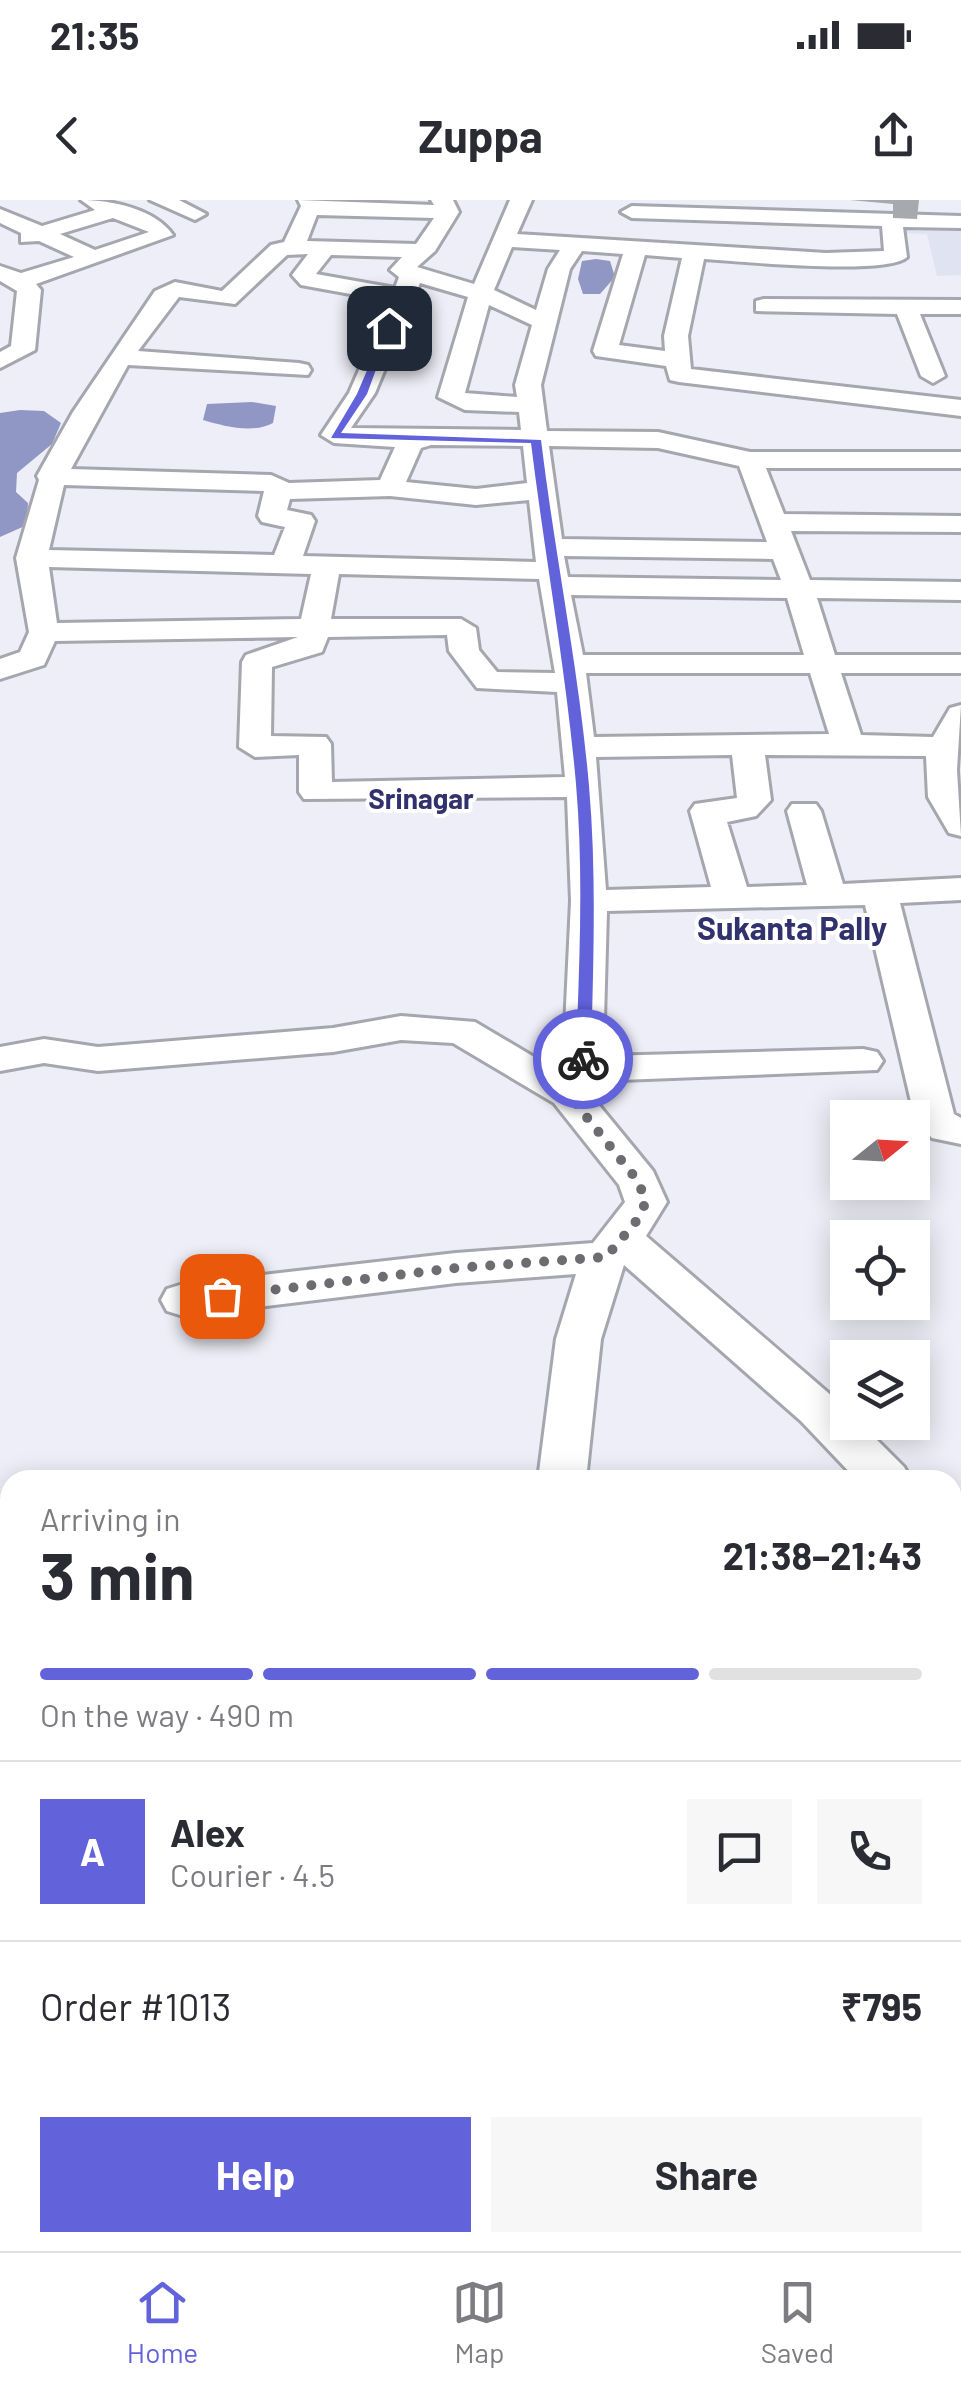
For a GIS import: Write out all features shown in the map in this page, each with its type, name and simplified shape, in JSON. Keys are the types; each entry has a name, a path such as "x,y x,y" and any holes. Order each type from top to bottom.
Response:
{"street":[{"path":"10,277 94,258 162,235 154,225 92,200"},
{"path":"161,200 194,214"},
{"path":"521,200 481,293 451,397 465,402 530,405"},
{"path":"294,247 311,204 445,206 412,273 362,394 334,436 671,441 750,460 960,461 951,406 679,375 676,336 694,254"},
{"path":"373,249 386,205"},
{"path":"678,360 605,351 632,206 701,207 840,221 961,222"},
{"path":"13,242 114,211"},
{"path":"0,215 94,258"},
{"path":"837,258 840,221"},
{"path":"505,240 694,254 896,257 892,223"},
{"path":"563,1470 578,1342 622,1239 646,1202 638,1181 576,1081 588,901 582,787 570,674 528,385 559,269 574,246"},
{"path":"212,323 228,299 279,250 294,247 373,249 412,273 481,293 542,321"},
{"path":"326,248 303,276 309,280 412,273"},
{"path":"0,361 24,350 29,290 10,277"},
{"path":"820,282 890,282"},
{"path":"0,670 33,658 44,632 29,599 35,522 50,476 78,416 162,296 175,288 228,299"},
{"path":"764,306 961,307"},
{"path":"906,307 934,376"},
{"path":"122,357 300,370"},
{"path":"390,488 410,443 415,440"},
{"path":"750,460 770,522 799,588 848,744"},
{"path":"50,476 270,483 279,487 272,516 301,521 286,563"},
{"path":"278,491 390,488 476,497 542,490"},
{"path":"770,522 961,524"},
{"path":"553,568 783,551"},
{"path":"30,558 553,568 799,588 961,590"},
{"path":"327,564 311,646 257,662 255,746 316,744 316,792 582,787"},
{"path":"44,632 460,628 464,651 488,681 820,663 961,664"},
{"path":"961,714 938,760 946,804 961,826"},
{"path":"732,897 707,810 734,812 748,809 754,800 746,745"},
{"path":"578,747 944,747"},
{"path":"804,812 828,895"},
{"path":"588,901 961,889"},
{"path":"880,894 935,1119 946,1129 961,1132"},
{"path":"0,1058 44,1051 98,1059 333,1040 395,1030 461,1030 576,1081 863,1061"},
{"path":"183,1300 456,1268 622,1239"},
{"path":"622,1239 817,1409 876,1470"}],"shaded area":[{"path":"900,225 961,225 961,275 937,276 927,234 900,233"}],"water":[{"path":"582,261 610,261 615,277 600,294 583,294 578,279"},
{"path":"252,402 276,406 273,423 247,428 203,420 207,404"},
{"path":"44,411 61,423 52,444 17,473 16,492 28,503 27,525 0,537 0,413"}],"way so far":[{"path":"222,1296 456,1268 606,1257 623,1240 646,1202 638,1181 568,1094 583,1069 583,1059"}],"district":[{"name":"Srinagar","path":"421,799"},
{"name":"Sukanta Pally","path":"792,929"}],"route":[{"path":"389,328 362,394 338,424 334,436 536,440 552,571 570,669 582,787 588,901 583,1059"}]}
